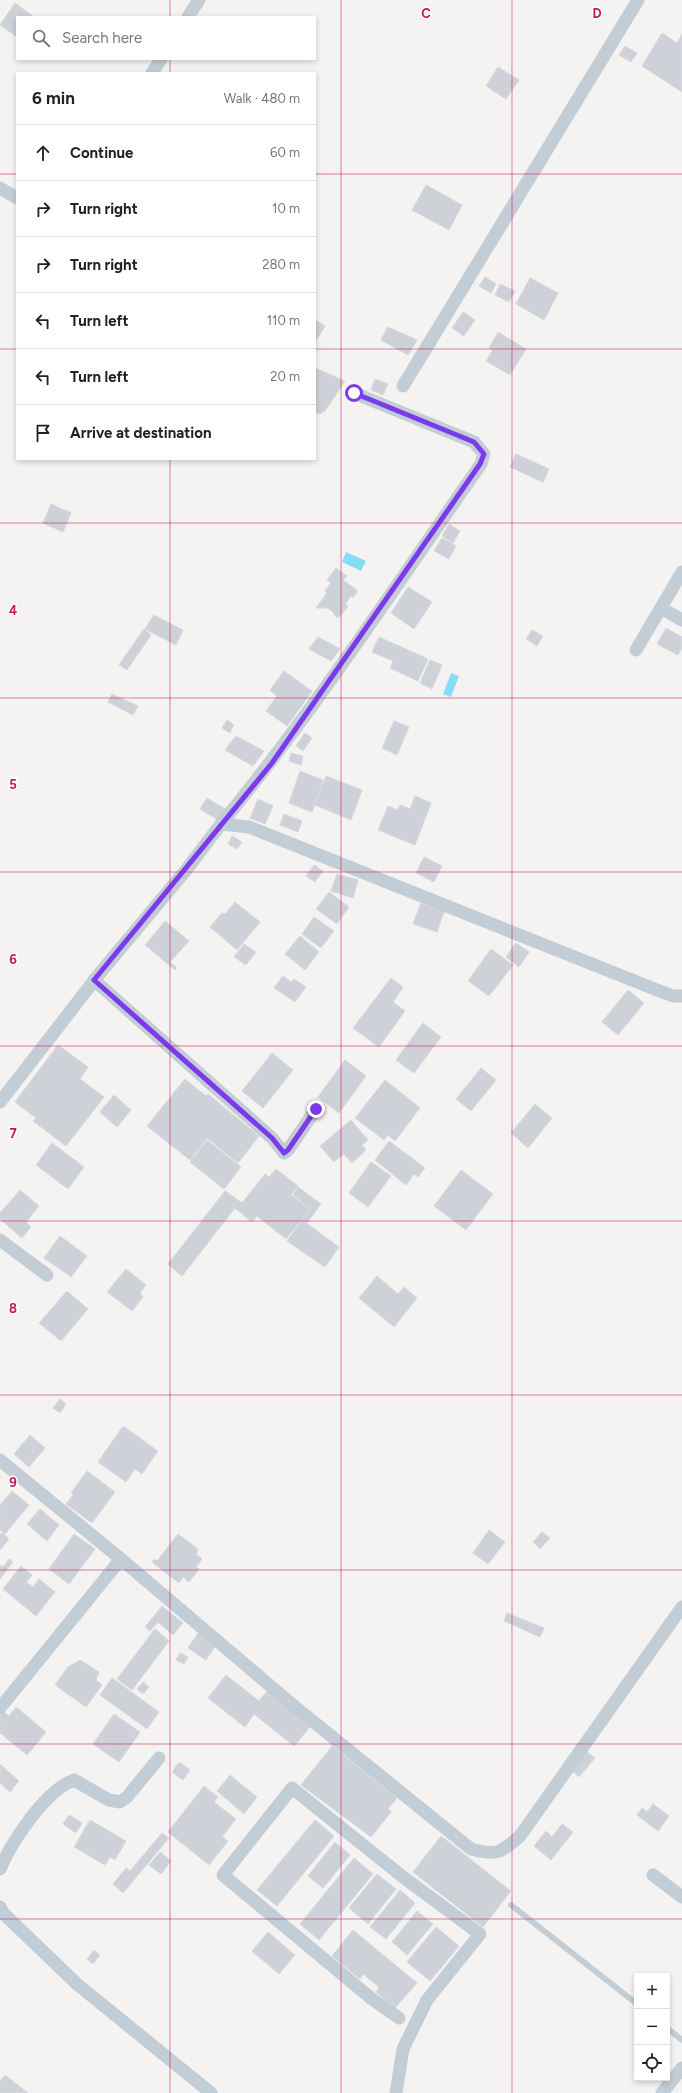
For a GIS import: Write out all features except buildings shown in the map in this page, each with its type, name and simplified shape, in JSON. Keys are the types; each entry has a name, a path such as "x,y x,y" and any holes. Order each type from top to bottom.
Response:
{"street":[{"path":"189,16 198,0"},
{"path":"403,386 638,0"},
{"path":"153,72 160,60"},
{"path":"0,188 16,197"},
{"path":"0,1102 94,980 186,870 221,824 272,763 480,464 484,454 474,442 354,393"},
{"path":"636,650 682,572"},
{"path":"661,608 682,620"},
{"path":"221,824 249,827 652,988 673,996 682,996"},
{"path":"94,980 272,1138 284,1153 288,1150 316,1109"},
{"path":"0,1240 47,1275"},
{"path":"0,1460 121,1559 294,1706 471,1849 486,1853 501,1852 520,1836 682,1607"},
{"path":"0,1708 121,1559"},
{"path":"0,1869 38,1809 49,1796 63,1784 74,1780 109,1800 120,1802 127,1797 159,1758"},
{"path":"396,2093 403,2049 427,2000 480,1934 403,1877 292,1788 223,1875 372,2000 398,2018"},
{"path":"653,1875 682,1897"},
{"path":"0,1906 8,1918 77,1984 211,2093"},
{"path":"662,2093 682,2068"}],"lane":[{"path":"511,1905 634,2002"},
{"path":"670,2030 682,2040"}],"water":[{"path":"346,552 366,561 361,571 342,562"},
{"path":"451,673 459,676 451,697 443,694"}],"route":[{"path":"316,1109 288,1150 284,1153 272,1138 94,980 143,923 221,824 272,763 480,464 484,454 474,442 354,393"}]}
